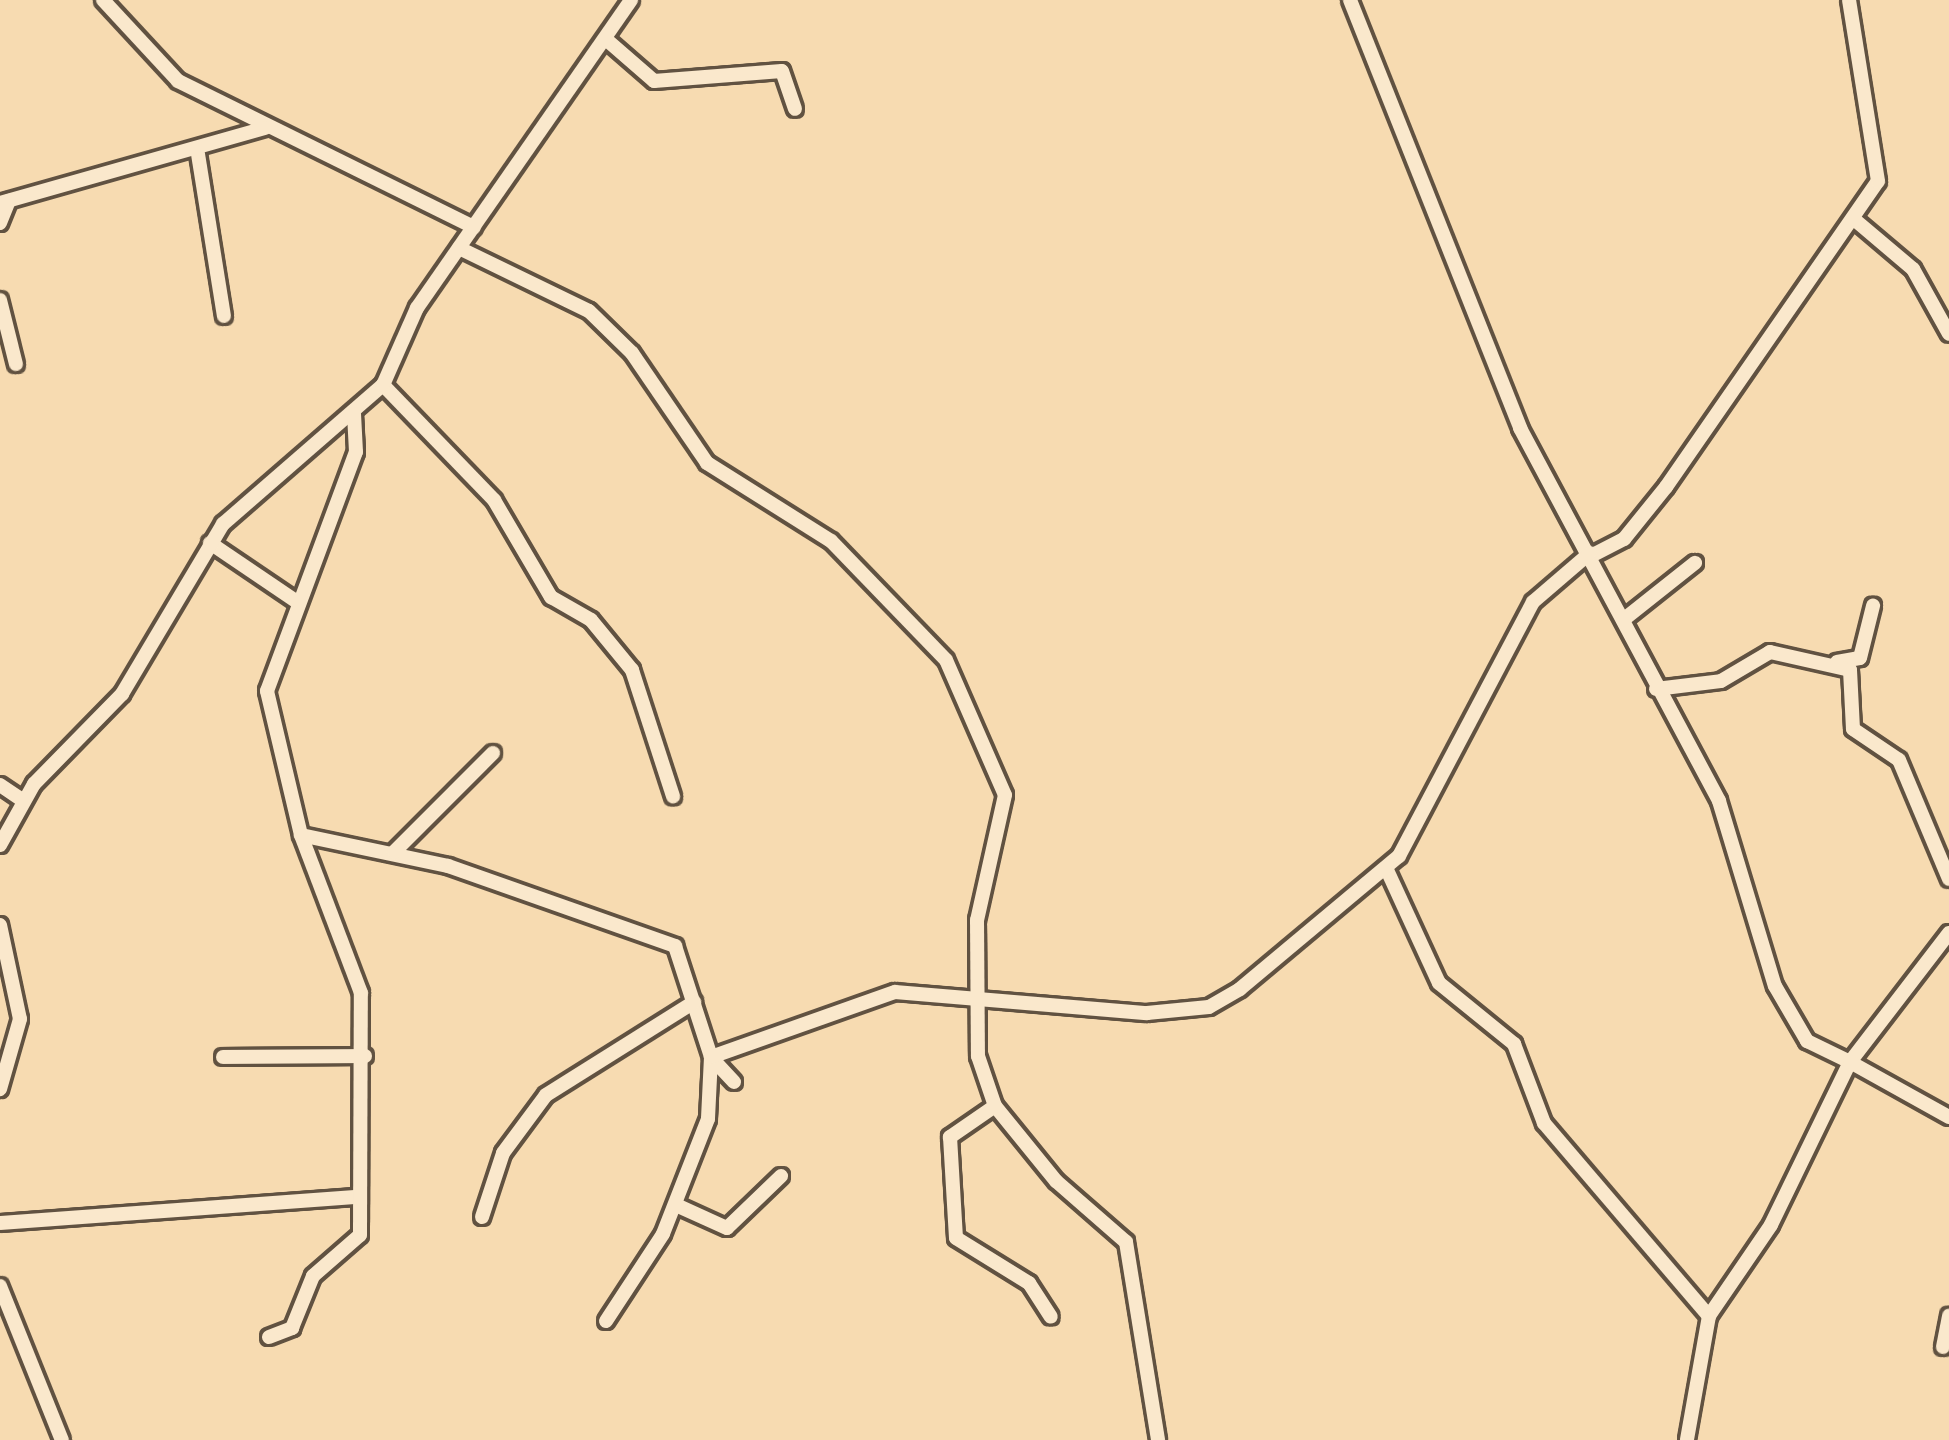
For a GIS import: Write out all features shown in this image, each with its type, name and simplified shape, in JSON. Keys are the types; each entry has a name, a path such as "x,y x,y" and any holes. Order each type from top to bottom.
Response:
{"street":[{"path":"103,0 154,64 265,128 474,227"},
{"path":"1350,0 1486,353 1656,689 1719,801 1790,1016 1807,1041 1949,1117"},
{"path":"711,1057 895,992 975,1005 1209,1007 1387,869 1534,602 1644,516 1878,181 1850,0"},
{"path":"0,845 22,800 122,694 210,543 383,385 459,248 608,41 625,4"},
{"path":"608,41 654,81 782,70 795,109"},
{"path":"0,223 4,202 197,154 265,128"},
{"path":"197,154 224,316"},
{"path":"1855,220 1913,269 1949,334"},
{"path":"459,248 589,311 632,353 707,463 831,541 937,646 1003,772 975,1005 995,1106 1055,1181 1126,1242 1158,1440"},
{"path":"0,300 16,364"},
{"path":"383,385 494,500 551,597 591,620 632,670 673,796"},
{"path":"268,1337 292,1328 314,1276 360,1235 365,1056 357,977 301,836 266,691 356,452 355,414"},
{"path":"210,543 297,602"},
{"path":"1623,620 1695,562"},
{"path":"1656,689 1721,681 1770,652 1838,662 1860,658 1873,606"},
{"path":"1838,662 1853,676 1853,729 1899,760 1949,879"},
{"path":"394,852 493,753"},
{"path":"0,785 22,800"},
{"path":"301,836 394,852 668,941 711,1057 708,1119 676,1205 630,1299 606,1321"},
{"path":"1387,869 1439,982 1514,1044 1544,1123 1709,1316"},
{"path":"0,925 20,1018 0,1089"},
{"path":"1687,1440 1709,1316 1771,1225 1850,1062 1949,933"},
{"path":"482,1216 503,1153 546,1095 694,1002"},
{"path":"223,1057 365,1056"},
{"path":"711,1057 734,1082"},
{"path":"995,1106 950,1137 956,1238 1029,1283 1051,1317"},
{"path":"676,1205 728,1228 781,1176"},
{"path":"0,1223 358,1197"},
{"path":"0,1286 62,1440"},
{"path":"1943,1347 1949,1316"}]}
